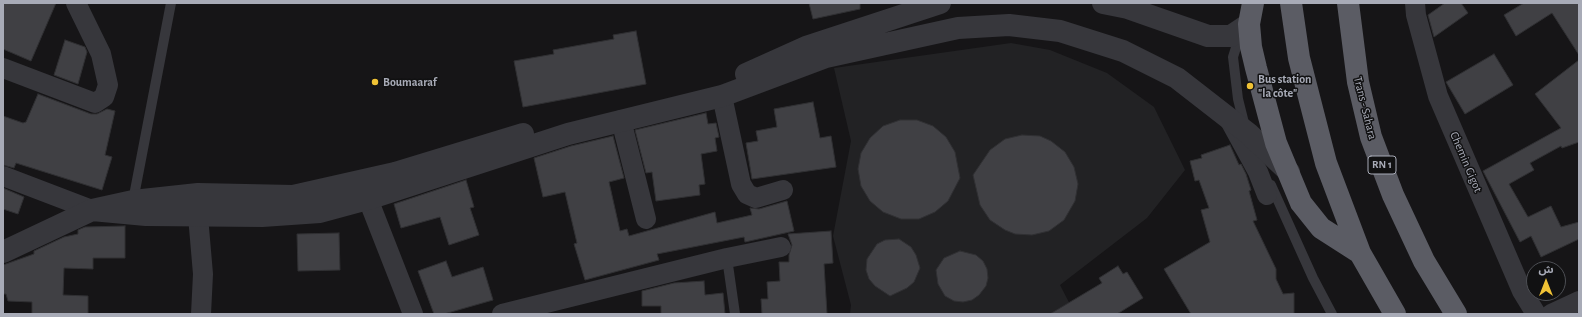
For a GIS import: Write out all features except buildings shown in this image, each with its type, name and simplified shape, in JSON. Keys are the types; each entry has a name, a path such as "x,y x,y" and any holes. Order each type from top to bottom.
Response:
{"highway":[{"path":"1253,3 1248,14 1251,48 1276,143 1302,203 1321,228 1360,253"},
{"path":"1291,3 1299,58 1326,163 1360,253 1395,314"},
{"name":"Trans - Sahara","path":"1348,3 1358,82 1371,136 1393,195 1424,261 1456,314"}],"street":[{"path":"3,68 95,103 104,97 108,85 101,54 76,3"},
{"path":"3,252 92,210 133,201 198,194 293,196 395,173 588,115 702,88 743,75 806,47 940,3"},
{"path":"1103,3 1128,8 1208,36 1231,36 1248,14"},
{"name":"Chemin Gigot","path":"1415,3 1416,15 1438,96 1522,291 1536,314"},
{"path":"3,176 92,210 146,215 198,216 262,216 320,212 368,199 568,134 722,96 826,57 958,28 1009,25 1060,31 1123,51 1177,78 1249,134 1289,172"},
{"path":"722,96 741,184 747,194 756,198 783,190"},
{"path":"1228,117 1258,172 1267,195"},
{"path":"621,120 646,219"},
{"path":"368,199 413,314"},
{"path":"198,216 203,274 201,314"},
{"path":"502,314 548,308 727,258 781,247"},
{"path":"1551,314 1579,301"}],"lane":[{"path":"133,201 171,3"},
{"path":"1248,14 1233,57 1238,99 1243,121 1313,278 1332,314"},
{"path":"727,258 735,314"}],"shaded area":[{"path":"1011,43 1050,50 1107,73 1154,107 1185,170 1147,218 1060,285 1075,314 850,314 851,305 833,236 851,141 834,68"}],"place":[{"name":"Boumaaraf","path":"375,82"},
{"name":"Bus station \"la côte\"","path":"1250,86"}]}
